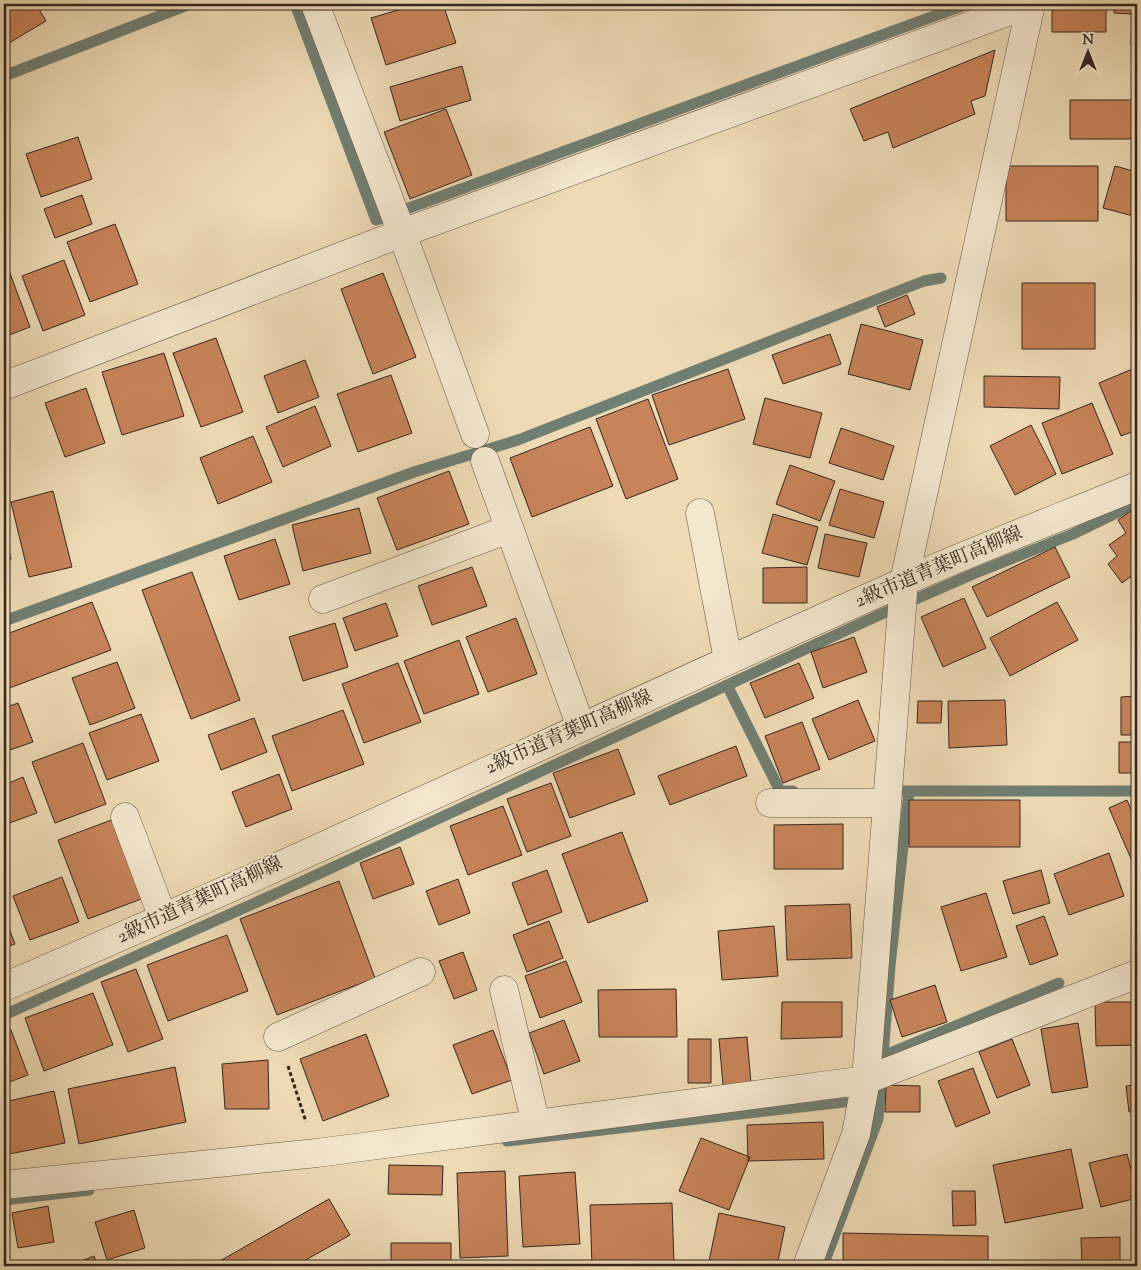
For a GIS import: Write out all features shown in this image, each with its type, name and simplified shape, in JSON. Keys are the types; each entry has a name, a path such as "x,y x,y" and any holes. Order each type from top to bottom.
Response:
{"street":[{"path":"315,4 402,233 475,434"},
{"path":"4,386 402,233 1030,4"},
{"path":"807,1266 856,1134 866,1080 904,581 1030,4"},
{"path":"485,461 581,727"},
{"name":"2級市道青葉町高柳線","path":"4,987 163,918 904,581 1137,486"},
{"path":"700,513 728,660"},
{"path":"323,599 509,529"},
{"path":"770,804 887,804"},
{"path":"125,816 163,918"},
{"path":"278,1037 421,972"},
{"path":"4,1185 317,1153 866,1080 1137,974"},
{"path":"504,990 536,1124"}],"path":[{"path":"278,1037 317,1153"}],"building":[{"path":"4,4 36,4 46,21 4,46"},
{"path":"418,4 443,4 456,43 386,65 371,18"},
{"path":"1052,4 1106,4 1106,32 1052,32"},
{"path":"1114,4 1137,4 1137,45 1131,45 1132,14 1114,13"},
{"path":"995,50 985,96 971,101 975,114 893,148 888,132 864,141 850,109"},
{"path":"462,66 471,100 400,121 390,87"},
{"path":"1070,100 1137,100 1137,139 1070,139"},
{"path":"446,109 472,175 410,199 384,132"},
{"path":"78,137 92,179 41,197 26,154"},
{"path":"1006,166 1098,166 1098,221 1006,221"},
{"path":"1115,166 1137,172 1137,217 1103,208"},
{"path":"82,195 92,224 55,238 44,209"},
{"path":"115,224 138,284 90,302 67,242"},
{"path":"64,260 85,315 43,331 22,276"},
{"path":"8,268 30,327 4,337 4,269"},
{"path":"383,273 416,357 373,374 341,289"},
{"path":"1022,283 1095,283 1095,349 1022,349"},
{"path":"907,295 915,314 885,327 877,307"},
{"path":"861,324 923,340 910,390 848,374"},
{"path":"830,334 841,364 783,384 772,355"},
{"path":"216,338 243,412 201,427 173,353"},
{"path":"164,353 184,416 122,435 102,372"},
{"path":"305,360 319,397 278,413 264,376"},
{"path":"1137,367 1137,430 1121,436 1099,383"},
{"path":"728,369 745,419 669,445 652,395"},
{"path":"391,375 412,433 358,452 337,394"},
{"path":"984,376 1060,377 1059,409 984,407"},
{"path":"86,388 105,443 65,457 45,403"},
{"path":"765,398 822,413 810,458 753,444"},
{"path":"648,399 678,479 626,499 596,419"},
{"path":"1092,403 1113,454 1062,474 1042,423"},
{"path":"315,406 331,446 283,467 266,427"},
{"path":"1031,425 1056,474 1015,495 990,446"},
{"path":"590,427 613,486 532,517 510,458"},
{"path":"841,428 894,446 883,480 829,463"},
{"path":"253,436 272,482 218,504 200,458"},
{"path":"790,465 835,481 820,521 776,504"},
{"path":"449,471 469,524 397,550 377,498"},
{"path":"840,489 884,502 874,538 829,525"},
{"path":"53,491 72,567 29,577 11,502"},
{"path":"359,508 371,553 303,571 292,525"},
{"path":"1132,510 1137,518 1137,572 1122,583 1108,564 1117,556 1109,545 1126,533 1118,520"},
{"path":"773,514 818,527 807,565 762,553"},
{"path":"4,530 11,559 4,561"},
{"path":"825,534 867,543 859,577 818,568"},
{"path":"275,539 290,584 239,600 224,556"},
{"path":"1055,547 1070,577 987,617 972,587"},
{"path":"472,567 487,606 432,625 418,586"},
{"path":"807,567 807,603 763,603 763,568"},
{"path":"192,572 240,700 191,719 142,590"},
{"path":"964,598 986,648 943,667 921,617"},
{"path":"92,602 111,650 4,690 4,635"},
{"path":"1057,602 1078,640 1010,676 990,638"},
{"path":"386,603 398,636 355,651 343,618"},
{"path":"516,618 537,674 488,692 466,637"},
{"path":"335,623 348,667 303,681 289,637"},
{"path":"854,637 867,672 823,688 811,652"},
{"path":"459,640 479,694 424,714 404,661"},
{"path":"117,662 135,708 90,725 72,678"},
{"path":"398,663 421,722 364,743 342,684"},
{"path":"799,663 814,698 765,718 750,683"},
{"path":"1137,696 1137,735 1121,735 1121,697"},
{"path":"858,700 875,741 829,760 812,719"},
{"path":"1005,700 1007,745 949,748 948,701"},
{"path":"918,701 942,701 941,723 917,723"},
{"path":"18,703 33,742 4,752 4,708"},
{"path":"343,710 364,764 292,791 272,736"},
{"path":"141,714 159,761 107,780 89,733"},
{"path":"254,718 267,752 221,770 208,735"},
{"path":"802,722 820,769 783,783 765,736"},
{"path":"1119,742 1137,742 1137,773 1119,773"},
{"path":"83,743 106,804 55,823 32,762"},
{"path":"736,746 747,776 670,805 658,776"},
{"path":"618,749 635,794 570,818 553,773"},
{"path":"279,774 292,809 246,827 232,792"},
{"path":"23,777 37,813 4,825 4,785"},
{"path":"551,783 571,836 527,852 507,799"},
{"path":"909,800 1020,800 1020,847 909,847"},
{"path":"1127,800 1137,823 1137,859 1132,861 1109,808"},
{"path":"503,806 522,855 468,875 450,826"},
{"path":"114,819 144,898 88,919 58,840"},
{"path":"843,824 843,869 774,869 774,825"},
{"path":"622,832 648,901 588,923 562,854"},
{"path":"400,847 414,884 373,899 360,863"},
{"path":"1109,853 1124,896 1069,915 1054,874"},
{"path":"547,870 562,912 528,925 512,883"},
{"path":"1041,870 1050,903 1013,914 1003,881"},
{"path":"62,877 79,922 30,940 13,896"},
{"path":"458,879 470,913 439,925 426,891"},
{"path":"339,881 375,978 277,1015 240,919"},
{"path":"986,893 1007,957 961,971 941,907"},
{"path":"850,904 852,958 787,960 785,906"},
{"path":"4,915 15,944 4,948"},
{"path":"1044,916 1058,955 1030,965 1016,926"},
{"path":"549,921 563,958 527,972 513,935"},
{"path":"774,926 778,976 722,980 718,931"},
{"path":"227,935 248,991 168,1021 147,965"},
{"path":"463,952 477,990 454,999 439,961"},
{"path":"566,961 582,1002 540,1018 525,976"},
{"path":"136,969 163,1039 128,1052 101,982"},
{"path":"935,985 947,1022 902,1037 890,1000"},
{"path":"676,989 677,1037 599,1037 598,990"},
{"path":"93,993 113,1045 44,1071 25,1018"},
{"path":"782,1002 842,1002 842,1037 781,1039"},
{"path":"1095,1002 1137,1002 1137,1045 1096,1046"},
{"path":"564,1020 580,1061 544,1074 529,1033"},
{"path":"1078,1023 1088,1087 1052,1093 1041,1029"},
{"path":"11,1030 28,1075 4,1084 4,1033"},
{"path":"493,1030 512,1080 472,1094 453,1045"},
{"path":"366,1034 389,1096 323,1121 300,1059"},
{"path":"747,1037 751,1083 723,1085 719,1039"},
{"path":"688,1039 711,1039 711,1083 688,1083"},
{"path":"1012,1039 1030,1085 997,1098 979,1052"},
{"path":"268,1060 269,1109 225,1109 222,1064"},
{"path":"175,1067 186,1122 79,1144 68,1089"},
{"path":"973,1068 990,1113 956,1127 938,1081"},
{"path":"886,1085 920,1086 920,1112 885,1112"},
{"path":"1137,1085 1137,1112 1129,1112 1126,1086"},
{"path":"54,1091 65,1143 4,1155 4,1102"},
{"path":"823,1122 824,1159 748,1161 747,1125"},
{"path":"701,1138 750,1157 729,1210 679,1191"},
{"path":"1071,1149 1083,1208 1005,1223 993,1165"},
{"path":"1127,1154 1137,1198 1101,1207 1089,1163"},
{"path":"389,1165 443,1166 442,1195 388,1194"},
{"path":"505,1171 508,1256 460,1258 457,1173"},
{"path":"575,1172 580,1244 523,1247 519,1176"},
{"path":"952,1191 975,1191 976,1225 953,1226"},
{"path":"329,1199 350,1235 295,1266 211,1266"},
{"path":"672,1203 674,1264 592,1266 590,1205"},
{"path":"48,1206 54,1242 18,1248 12,1213"},
{"path":"134,1210 145,1248 107,1260 95,1222"},
{"path":"719,1213 785,1227 777,1266 708,1266"},
{"path":"843,1233 988,1236 988,1266 843,1266"},
{"path":"1120,1237 1120,1266 1082,1266 1081,1238"},
{"path":"391,1243 451,1243 451,1266 391,1266"},
{"path":"94,1256 98,1266 68,1266"}],"waterway":[{"path":"4,76 190,4"},
{"path":"295,4 376,220 967,4"},
{"path":"4,621 414,472 518,440 924,281 941,278"},
{"path":"4,1015 275,894 877,616 973,574 1073,534 1137,503"},
{"path":"727,685 780,791 793,791"},
{"path":"887,791 1137,791"},
{"path":"909,791 890,966 883,1056 1059,983"},
{"path":"823,1266 878,1119 880,1091"},
{"path":"507,1141 844,1102"},
{"path":"4,1200 89,1190"}]}
